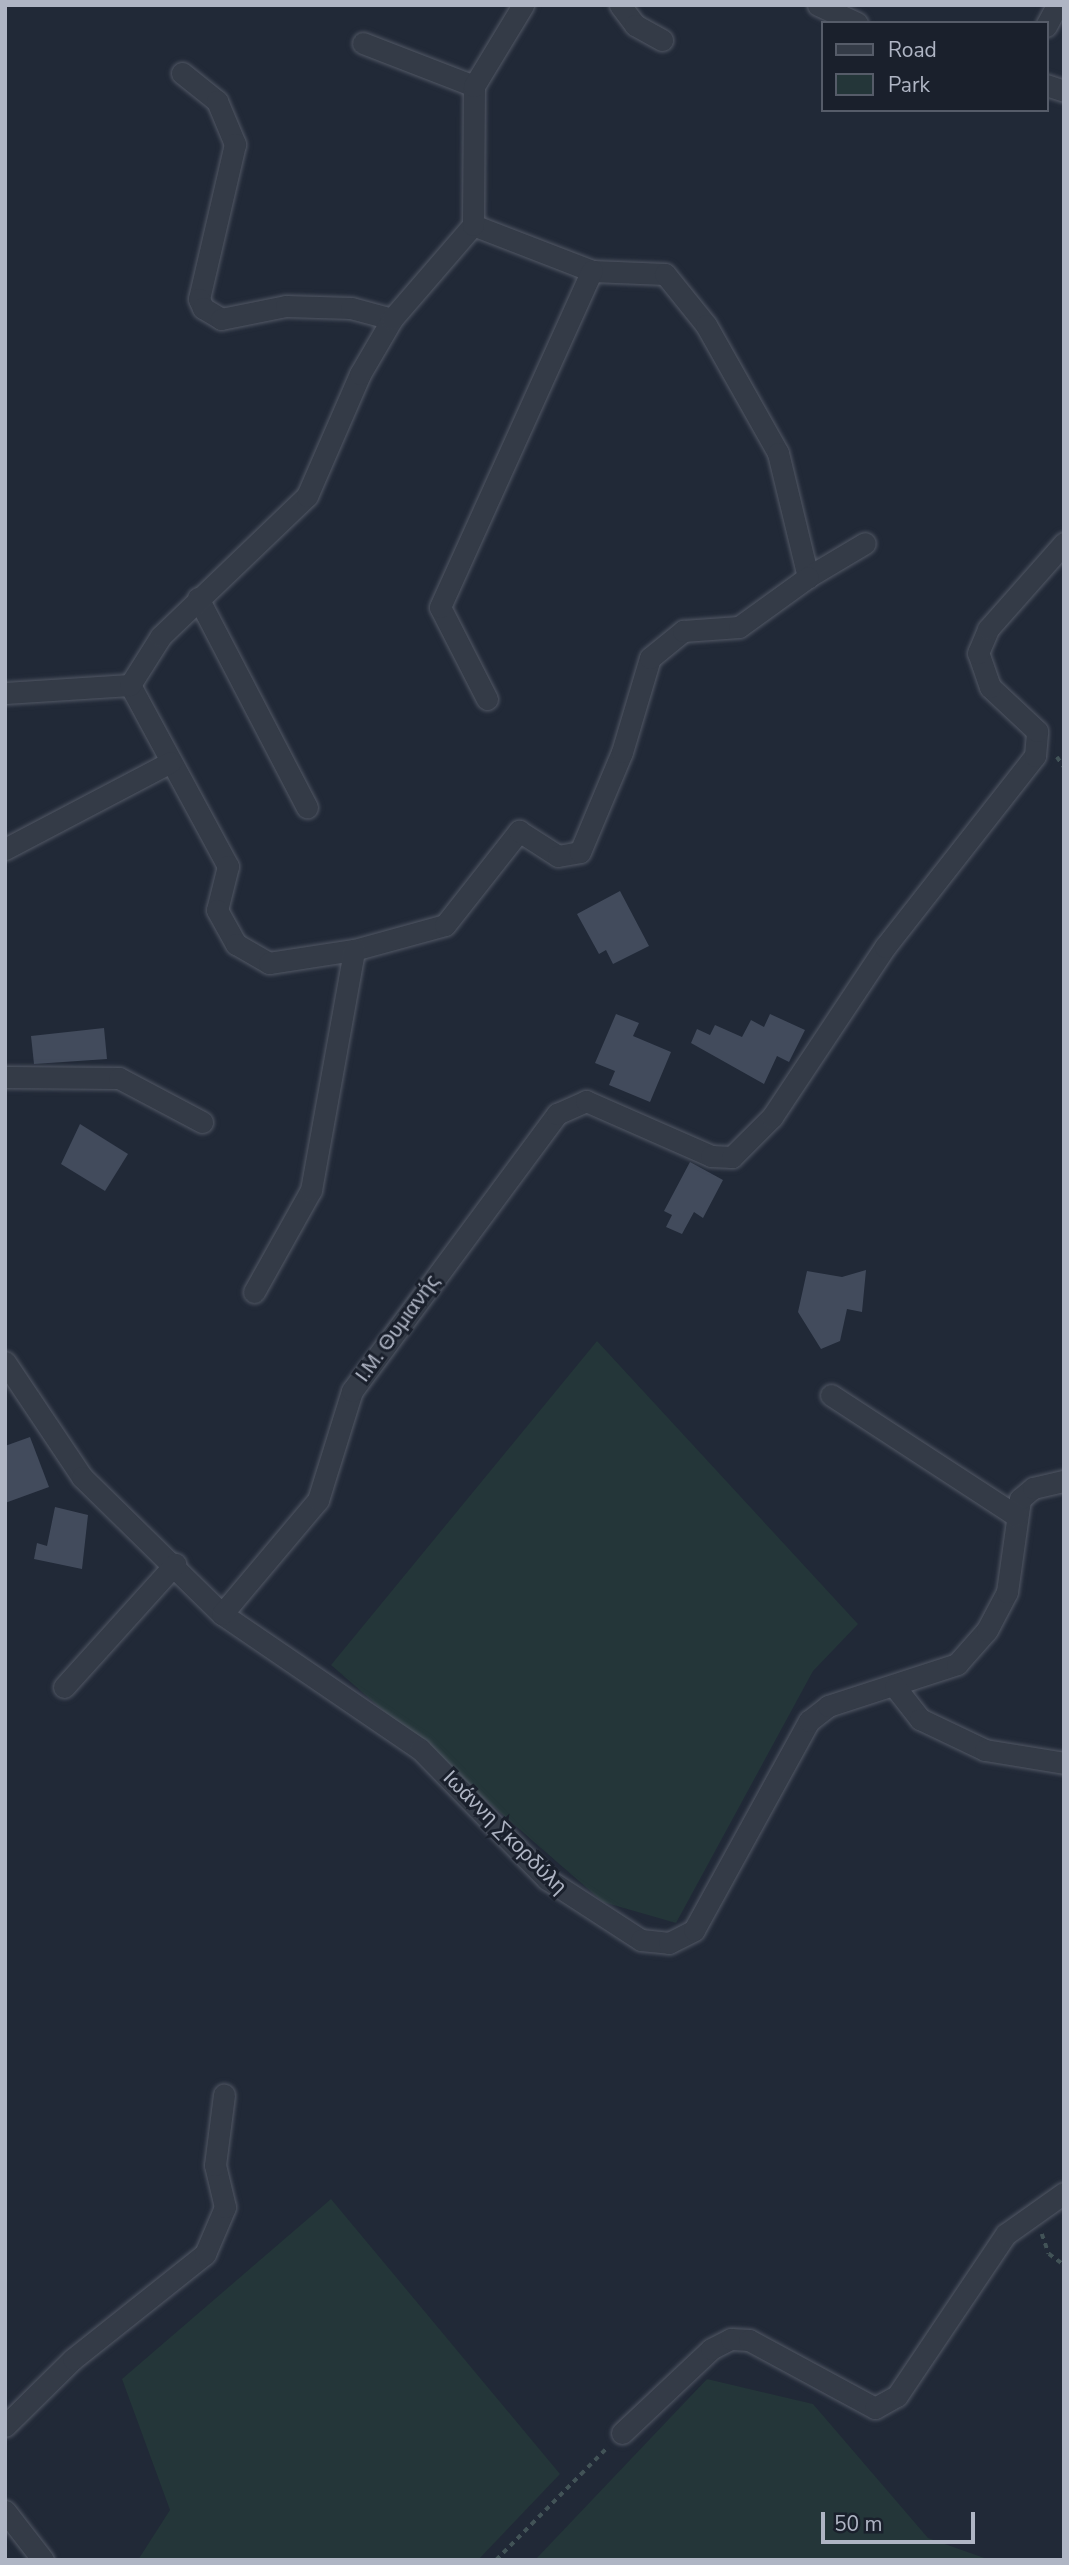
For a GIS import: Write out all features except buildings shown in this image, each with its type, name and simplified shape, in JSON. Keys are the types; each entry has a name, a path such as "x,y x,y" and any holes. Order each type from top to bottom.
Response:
{"street":[{"path":"130,685 161,636 198,598 279,530 307,496 360,374 392,319 473,225 474,86 523,5"},
{"path":"620,5 635,25 662,40"},
{"path":"818,5 853,21"},
{"path":"1048,22 1057,5"},
{"path":"363,43 474,86"},
{"path":"182,73 217,101 235,144 199,299 202,308 220,319 286,306 351,308 392,319"},
{"path":"473,225 592,271 665,274 706,325 778,453 808,577"},
{"path":"487,699 440,607 592,271"},
{"path":"130,685 228,866 217,910 236,944 269,963 354,950 445,925 519,831 558,856 580,852 622,752 650,658 683,631 739,627 808,577 865,543"},
{"name":"Ι.Μ. Θυμιανής","path":"222,1614 318,1500 352,1391 403,1314 557,1114 586,1101 710,1156 732,1157 748,1148 885,947 1035,756 1037,731 990,687 978,653 988,629 1064,543"},
{"path":"198,598 307,807"},
{"path":"5,692 130,685"},
{"path":"5,849 171,762"},
{"path":"254,1292 311,1190 354,950"},
{"path":"5,1077 119,1078 202,1122"},
{"name":"Ιωάννη Σκορδύλη","path":"5,1362 82,1477 175,1564 222,1614 420,1749 547,1879 641,1940 669,1942 694,1930 809,1721 828,1706 895,1687 957,1664 988,1630 1007,1592 1015,1515"},
{"path":"831,1395 1015,1515 1033,1488 1064,1481"},
{"path":"64,1687 175,1564"},
{"path":"895,1687 920,1719 985,1749 1064,1763"},
{"path":"5,2426 73,2360 205,2254 225,2207 215,2165 224,2095"},
{"path":"622,2433 711,2349 731,2339 749,2340 875,2408 897,2396 1006,2234 1064,2193"},
{"path":"5,2511 43,2560"}],"path":[{"path":"1046,2206 1041,2234 1049,2254 1064,2265"},
{"path":"496,2560 622,2433"}],"green space":[{"path":"597,1341 858,1624 813,1671 676,1923 603,1902 331,1665"},
{"path":"331,2199 560,2474 478,2560 138,2560 170,2510 122,2379"},
{"path":"707,2379 813,2404 928,2538 990,2560 535,2560"}]}
